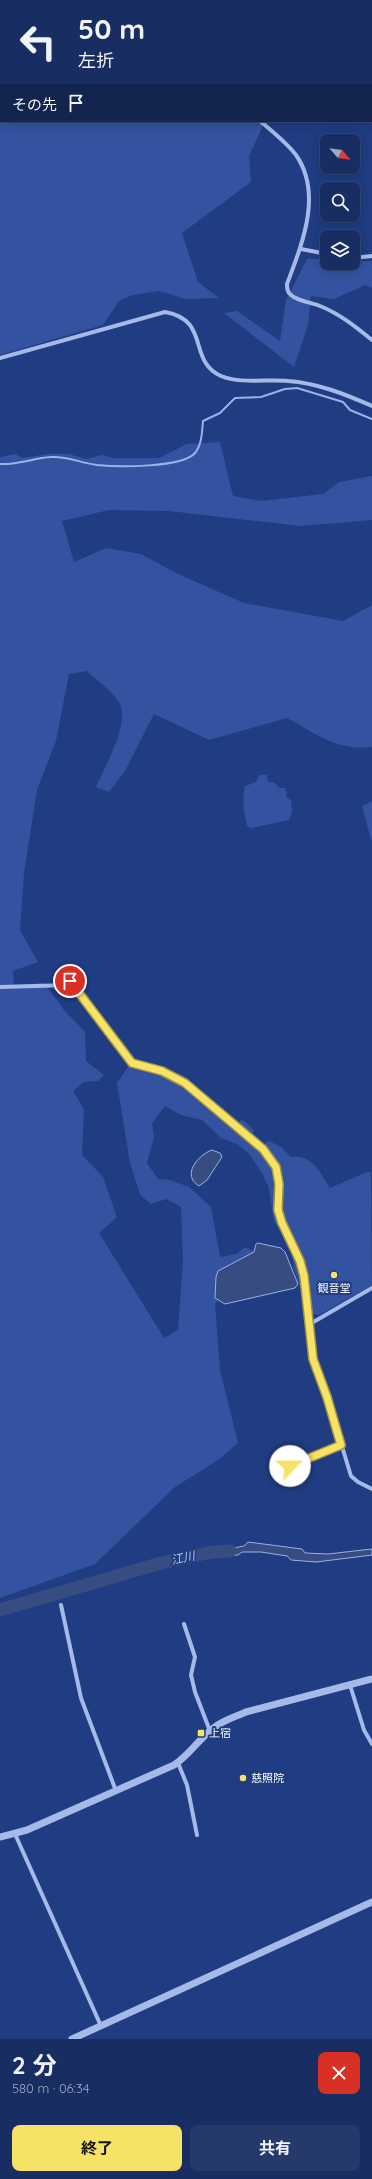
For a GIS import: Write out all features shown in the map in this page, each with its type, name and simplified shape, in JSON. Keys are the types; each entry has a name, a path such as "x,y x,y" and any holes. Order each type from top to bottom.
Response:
{"street":[{"path":"261,122 290,147 297,157 308,182 310,201 301,248 287,284 287,290 291,295 320,306 352,323 372,340"},
{"path":"301,248 320,252"},
{"path":"360,257 372,256"},
{"path":"0,358 165,312 177,314 190,324 205,364 212,371 222,376 231,379 288,381 318,386 336,391 372,406"},
{"path":"0,987 70,983 132,1063 162,1071 185,1083 242,1131 271,1159 279,1175 278,1210 282,1223 300,1261 304,1276 313,1359 327,1397 351,1476 358,1482 372,1489"},
{"path":"310,1324 372,1288"},
{"path":"290,1466 341,1445"},
{"path":"61,1605 81,1698 116,1791"},
{"path":"184,1624 196,1656 191,1674 195,1692 210,1731"},
{"path":"0,1837 16,1834 178,1763 187,1757 210,1731 228,1720 246,1712 372,1679"},
{"path":"350,1685 364,1730 372,1744"},
{"path":"178,1763 187,1785 197,1835"},
{"path":"16,1834 101,2026"},
{"path":"72,2039 372,1902"}],"shaded area":[{"path":"0,122 265,122 249,156 251,182 182,233 198,282 219,298 186,299 159,291 132,295 119,301 103,325 0,355"},
{"path":"307,259 320,259 320,270 360,270 360,262 372,261 372,288 365,285 334,299 311,296 308,325 294,367 224,313 237,311 280,341 286,300"},
{"path":"220,442 233,496 261,501 323,494 339,482 372,476 372,520 300,526 169,511 109,510 62,521 74,562 106,548 141,554 178,574 244,603 343,621 372,605 372,747 359,748 337,744 287,718 209,740 154,714 125,771 109,792 96,787 118,736 121,726 121,707 116,698 87,671 69,674 56,741 37,790 24,873 20,930 38,962 13,971 14,985 44,983 64,1010 85,1032 86,1061 104,1075 98,1081 84,1082 73,1091 84,1109 82,1155 103,1177 117,1217 99,1233 164,1338 178,1330 183,1262 181,1207 166,1199 151,1204 140,1195 130,1163 117,1083 130,1064 171,1070 195,1091 205,1104 212,1108 234,1128 240,1124 240,1121 243,1120 254,1130 252,1135 246,1138 258,1147 269,1141 281,1147 291,1157 305,1158 315,1165 330,1188 367,1172 371,1172 372,1285 319,1315 313,1314 305,1304 294,1267 291,1246 274,1221 269,1188 263,1175 250,1155 237,1144 221,1138 202,1120 181,1115 165,1106 152,1123 154,1137 147,1163 158,1179 170,1180 189,1187 211,1207 220,1257 237,1254 245,1247 257,1253 215,1304 220,1370 238,1443 218,1460 175,1487 95,1564 0,1598 0,457 15,454 23,458 48,454 69,454 86,459 102,455 113,458 159,458 187,444"},
{"path":"259,775 267,775 268,782 273,782 280,788 285,788 287,793 286,797 291,800 292,808 292,813 289,820 252,828 247,826 244,806 245,786 256,782"},
{"path":"372,801 372,840 371,840 362,806"},
{"path":"212,1150 220,1153 222,1157 207,1180 199,1186 194,1182 191,1176 192,1171 197,1161"},
{"path":"258,1243 281,1248 285,1252 298,1284 295,1288 225,1304 215,1298 216,1277 218,1271 254,1252 256,1244"},
{"path":"248,1542 302,1549 305,1553 328,1554 372,1549 372,1555 316,1562 291,1560 287,1556 261,1552 242,1552 238,1555 218,1556 217,1553 212,1552 244,1546"}],"waterway":[{"path":"0,464 51,457 106,466 164,464 177,461 188,458 197,450 201,438 203,421 220,413 235,398 261,397 285,389 297,388 343,402 350,410 372,419"},
{"name":"江川","path":"0,1610 161,1563 212,1552 230,1551"}],"place":[{"name":"観音堂","path":"334,1275"},
{"name":"上宿","path":"201,1733"},
{"name":"慈照院","path":"243,1778"}],"route":[{"path":"70,981 71,985 132,1063 162,1071 185,1083 263,1149 276,1167 279,1175 278,1210 282,1223 300,1261 308,1301 310,1340 313,1359 327,1397 341,1445 290,1466"}]}
